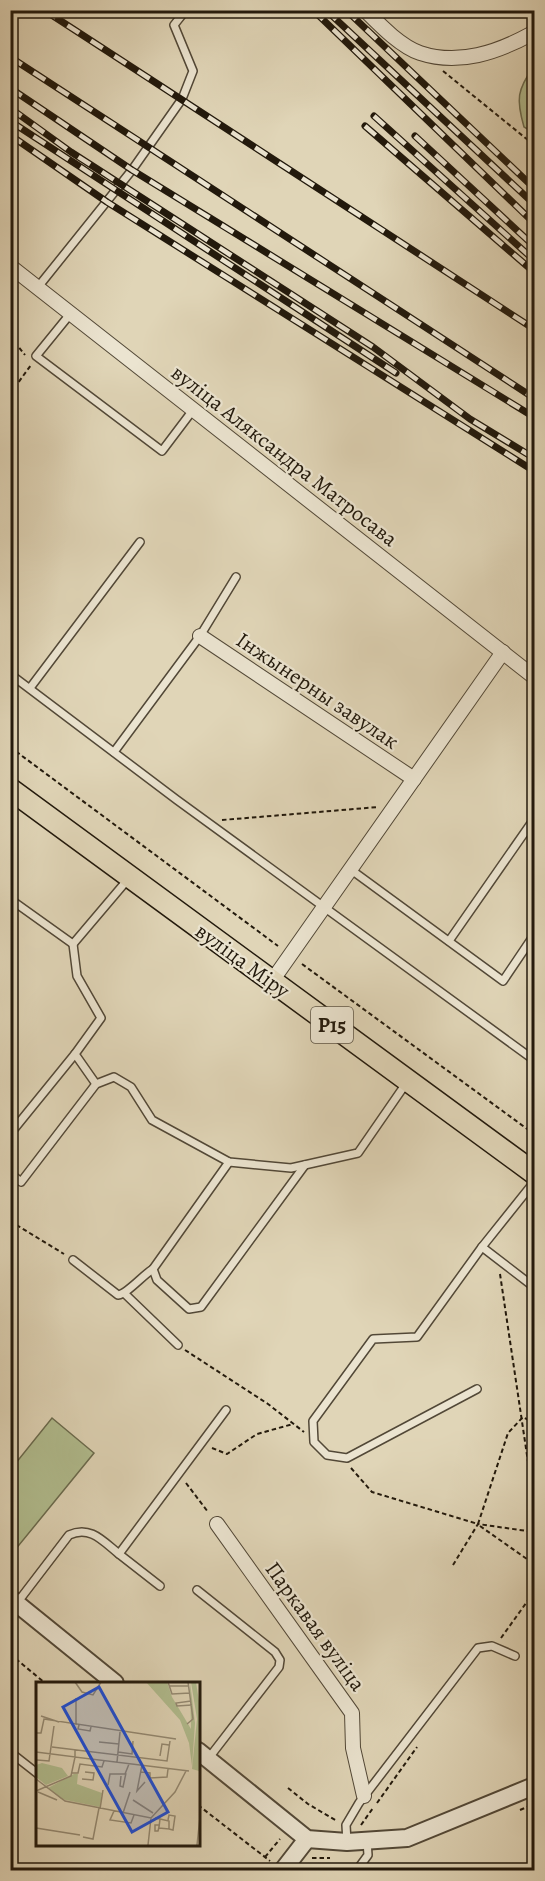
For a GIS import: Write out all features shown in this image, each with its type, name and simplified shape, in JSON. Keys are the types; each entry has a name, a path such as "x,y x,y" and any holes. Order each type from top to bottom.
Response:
{"main road":[{"name":"вуліца Міру","path":"10,789 534,1173"}],"street":[{"path":"365,10 384,29 420,52 463,58 501,50 533,32"},
{"name":"вуліца Аляксандра Матросава","path":"10,266 534,677"},
{"name":"Інжынерны завулак","path":"200,636 414,779"},
{"path":"272,981 503,652"},
{"name":"Паркавая вуліца","path":"217,1524 352,1713 353,1748 364,1796"},
{"path":"14,1601 114,1682"},
{"path":"203,1755 307,1839 347,1842 407,1838 534,1786"},
{"path":"280,1869 307,1839"}],"lane":[{"path":"38,287 132,171 182,99 193,72 174,25 186,10"},
{"path":"71,313 36,356 162,451 193,411"},
{"path":"30,688 140,542"},
{"path":"114,752 200,636 236,577"},
{"path":"10,674 324,908 534,1060"},
{"path":"449,941 534,819"},
{"path":"350,869 503,981 534,935"},
{"path":"73,944 129,878"},
{"path":"10,899 73,944 77,976 101,1018 10,1134"},
{"path":"75,1054 96,1084"},
{"path":"10,1173 21,1182 96,1084 114,1077 131,1087 152,1120 229,1162 291,1168 358,1153 408,1080"},
{"path":"73,1260 118,1295 125,1293 140,1277 153,1269 229,1162"},
{"path":"153,1269 157,1280 189,1309 201,1307 305,1165"},
{"path":"477,1389 347,1458 327,1455 314,1441 313,1422 373,1339 417,1338 482,1247 534,1182"},
{"path":"482,1247 534,1287"},
{"path":"125,1293 178,1345"},
{"path":"119,1554 226,1410"},
{"path":"14,1601 69,1535 79,1530 91,1532 160,1586"},
{"path":"197,1590 275,1652 280,1660 279,1667 203,1755"},
{"path":"347,1842 346,1825 364,1796 478,1648 492,1646 515,1656"},
{"path":"10,1752 36,1772"},
{"path":"360,1869 368,1855 367,1840"}],"path":[{"path":"420,52 534,144"},
{"path":"10,336 31,364 10,394"},
{"path":"10,747 534,1134"},
{"path":"206,821 396,805"},
{"path":"10,1221 73,1260"},
{"path":"498,1259 534,1502"},
{"path":"178,1345 268,1404 314,1441"},
{"path":"523,1418 534,1423"},
{"path":"453,1565 478,1524 508,1433 523,1418"},
{"path":"202,1442 227,1454 238,1449 256,1434 294,1424"},
{"path":"347,1458 352,1469 372,1492 478,1524 534,1532"},
{"path":"179,1473 217,1524"},
{"path":"478,1524 534,1564"},
{"path":"492,1646 506,1634 534,1592"},
{"path":"10,1654 44,1682"},
{"path":"200,1807 280,1869"},
{"path":"264,1857 283,1835"}],"green space":[{"path":"534,66 534,133 524,127 519,102 521,88"},
{"path":"52,1418 94,1453 15,1550 11,1546 11,1469"}],"railway":[{"path":"44,10 534,329"},
{"path":"313,10 534,223"},
{"path":"326,10 534,204"},
{"path":"346,10 534,188"},
{"path":"10,57 534,398"},
{"path":"10,88 132,170 534,417"},
{"path":"10,108 71,152 373,347 470,419 534,458"},
{"path":"374,116 534,260"},
{"path":"10,121 396,373"},
{"path":"365,126 534,272"},
{"path":"10,135 107,202 534,471"},
{"path":"415,136 534,246"}]}
